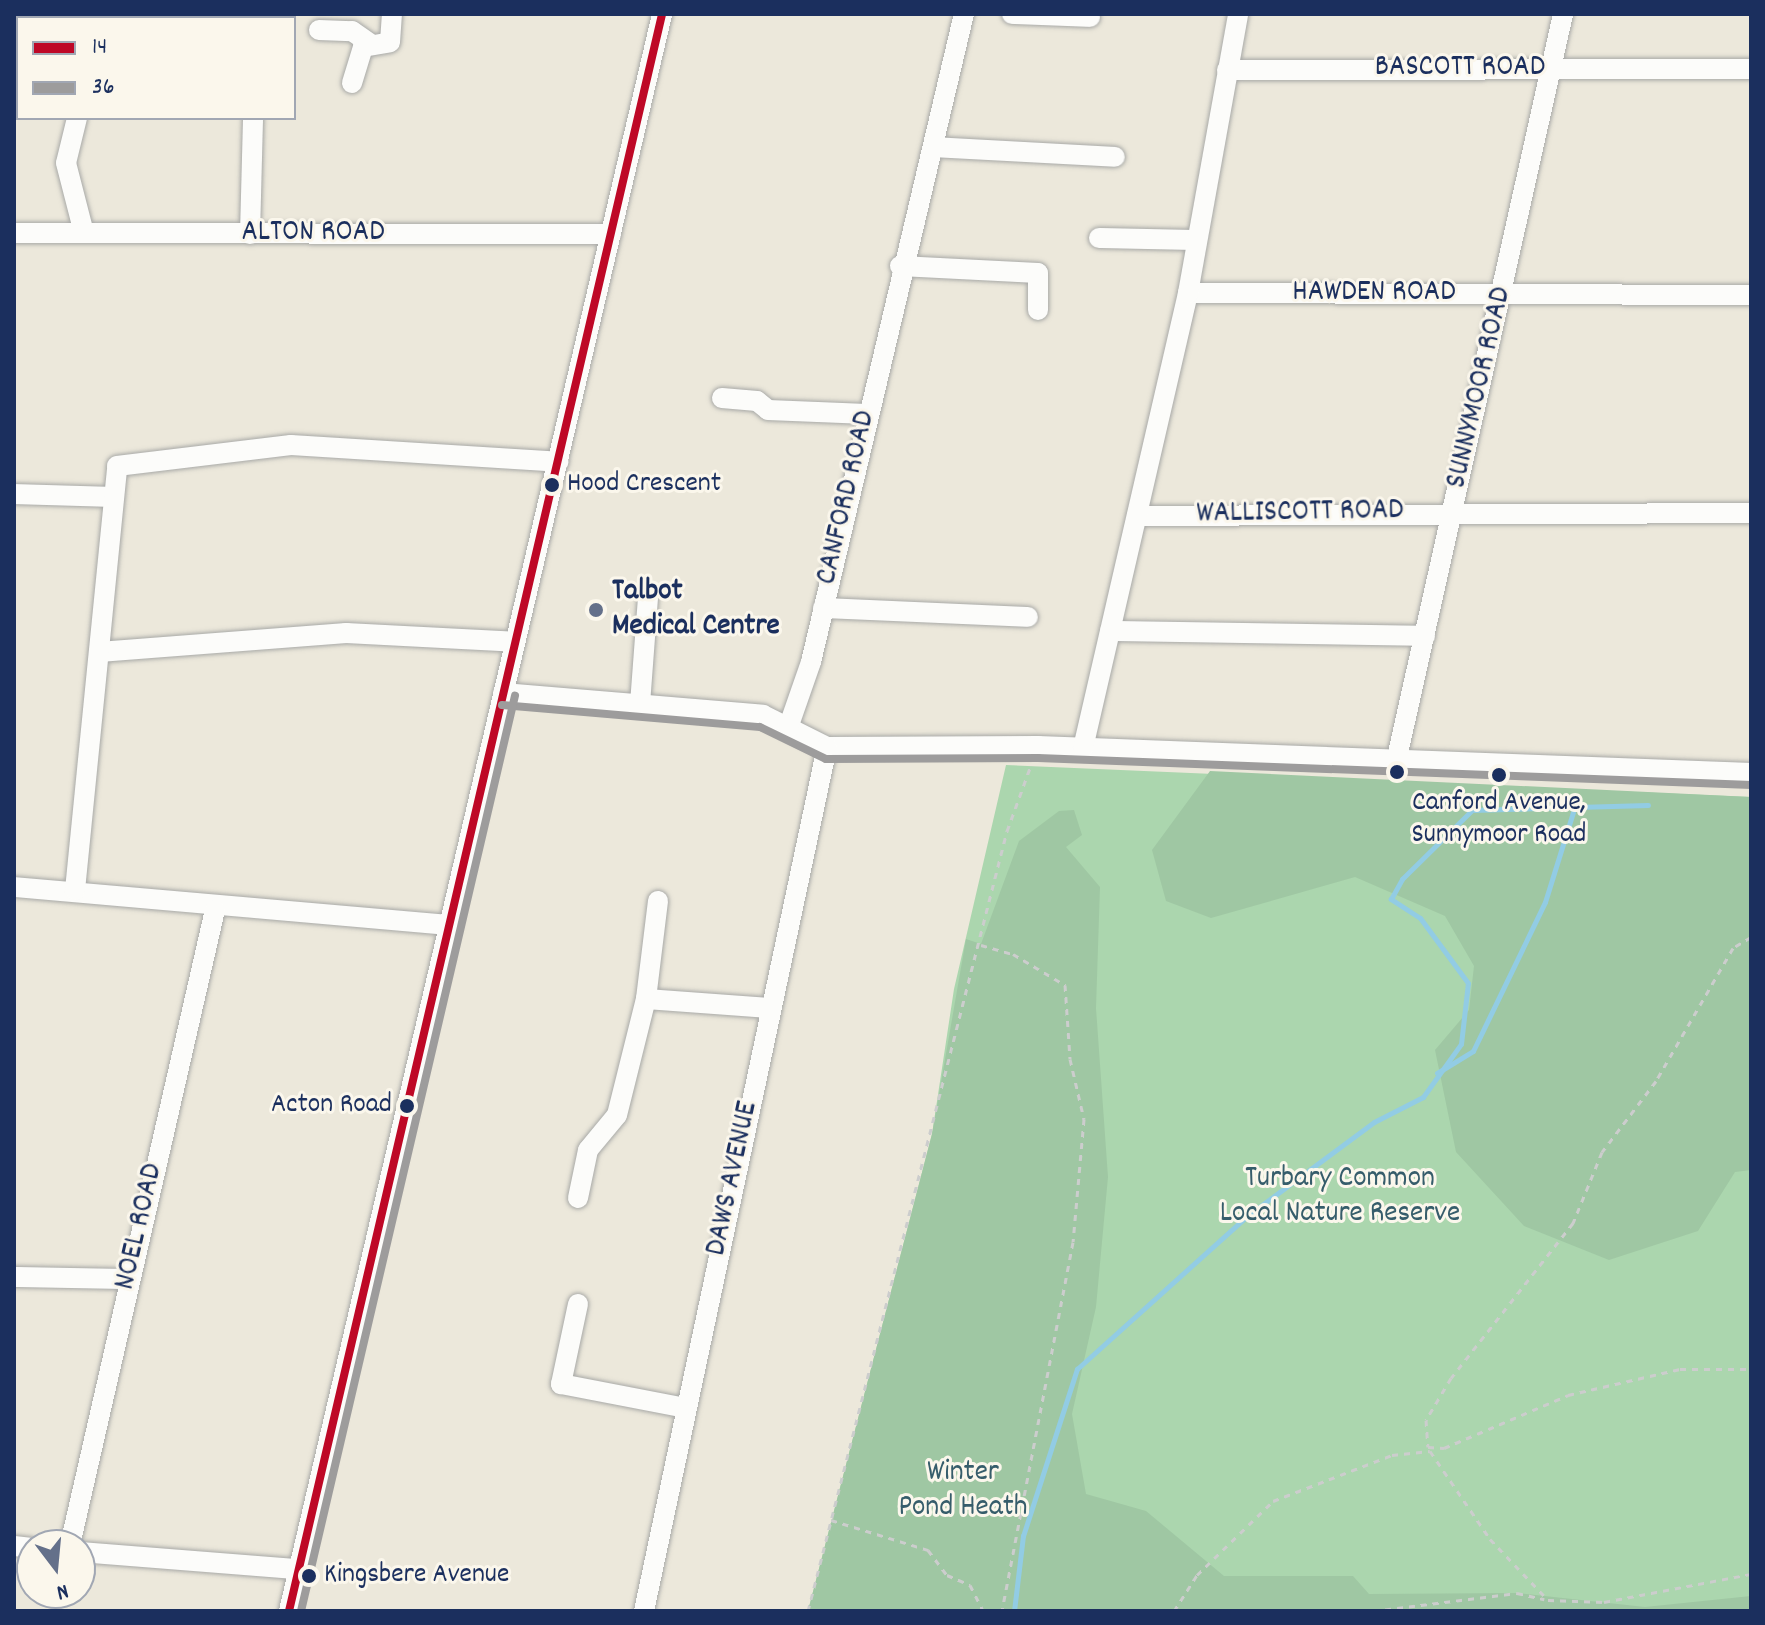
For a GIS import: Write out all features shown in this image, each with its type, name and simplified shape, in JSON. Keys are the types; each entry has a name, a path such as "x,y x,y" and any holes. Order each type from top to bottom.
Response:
{"street":[{"path":"352,83 353,60 379,43 392,14"},
{"path":"289,1611 662,14"},
{"name":"CANFORD ROAD","path":"788,728 823,608 900,266 933,147 964,14"},
{"path":"1012,14 1090,17"},
{"path":"1083,748 1188,293 1238,14"},
{"name":"SUNNYMOOR ROAD","path":"1396,762 1503,294 1563,14"},
{"path":"319,30 352,31 379,43"},
{"name":"BASCOTT ROAD","path":"1227,70 1751,69"},
{"path":"77,120 66,163 84,233"},
{"path":"250,234 253,120"},
{"path":"933,147 1115,157"},
{"name":"ALTON ROAD","path":"14,233 611,234"},
{"path":"1099,238 1196,240"},
{"path":"900,266 1038,273 1038,310"},
{"name":"HAWDEN ROAD","path":"1188,293 1751,295"},
{"path":"722,398 757,401 768,410 867,414"},
{"path":"75,890 117,466 291,445 558,462"},
{"path":"14,494 113,497"},
{"name":"WALLISCOTT ROAD","path":"1137,516 1452,512 1751,513"},
{"path":"640,704 648,598"},
{"path":"823,608 1028,617"},
{"path":"1110,631 1425,636"},
{"path":"99,652 346,633 515,642"},
{"path":"503,693 763,715 827,747 1038,746 1396,762 1751,773"},
{"name":"DAWS AVENUE","path":"644,1611 827,747"},
{"path":"14,887 75,890 215,910 450,925"},
{"path":"578,1198 588,1150 617,1115 646,999 658,901"},
{"name":"NOEL ROAD","path":"73,1529 128,1279 215,910"},
{"path":"646,999 770,1008"},
{"path":"14,1277 128,1279"},
{"path":"578,1304 561,1384 686,1408"},
{"path":"96,1553 298,1569"}],"path":[{"path":"808,1611 981,945 1007,831 1038,746"},
{"path":"1548,1600 1490,1539 1430,1451 1426,1420 1451,1378 1573,1223 1602,1152 1656,1081 1733,948 1751,937"},
{"path":"981,945 1013,954 1065,985 1084,1119 1073,1242 1002,1611"},
{"path":"1174,1611 1197,1575 1273,1501 1392,1455 1430,1451 1534,1403 1680,1369 1751,1369"},
{"path":"831,1520 896,1546 928,1550 947,1575 970,1585 983,1611"},
{"path":"1373,1611 1517,1593 1548,1600 1604,1602 1751,1574"},
{"path":"1280,1611 1313,1611"}],"green space":[{"name":"Turbary Common Local Nature Reserve","path":"1006,765 1751,797 1751,1611 808,1611 932,1134 954,989"},
{"path":"1210,771 1751,797 1751,1170 1735,1172 1698,1231 1609,1260 1524,1226 1456,1152 1435,1050 1469,1010 1474,966 1445,916 1355,877 1211,918 1166,901 1152,850"},
{"name":"Winter Pond Heath","path":"1074,810 1082,835 1066,847 1100,887 1096,1008 1108,1177 1096,1307 1072,1414 1086,1494 1146,1511 1224,1576 1353,1576 1369,1594 1517,1593 1645,1607 1751,1596 1751,1611 808,1611 932,1134 966,939 981,944 1019,841 1059,811"}],"waterway":[{"path":"1014,1611 1023,1536 1077,1369 1247,1216 1374,1122 1423,1097 1461,1044 1468,983 1420,918 1391,899 1402,879 1472,810 1648,805"},
{"path":"1437,1073 1473,1051 1545,902 1573,812"}],"transit line":[{"name":"14","path":"289,1611 662,14"},
{"name":"36","path":"301,1611 515,696"},
{"name":"36","path":"502,705 760,727 826,759 1038,758 1751,785"}],"place":[{"name":"Hood Crescent","path":"552,485"},
{"name":"Talbot Medical Centre","path":"596,610"},
{"name":"Canford Avenue, Sunnymoor Road","path":"1499,775"},
{"name":"Acton Road","path":"407,1106"},
{"name":"Kingsbere Avenue","path":"309,1576"}]}
